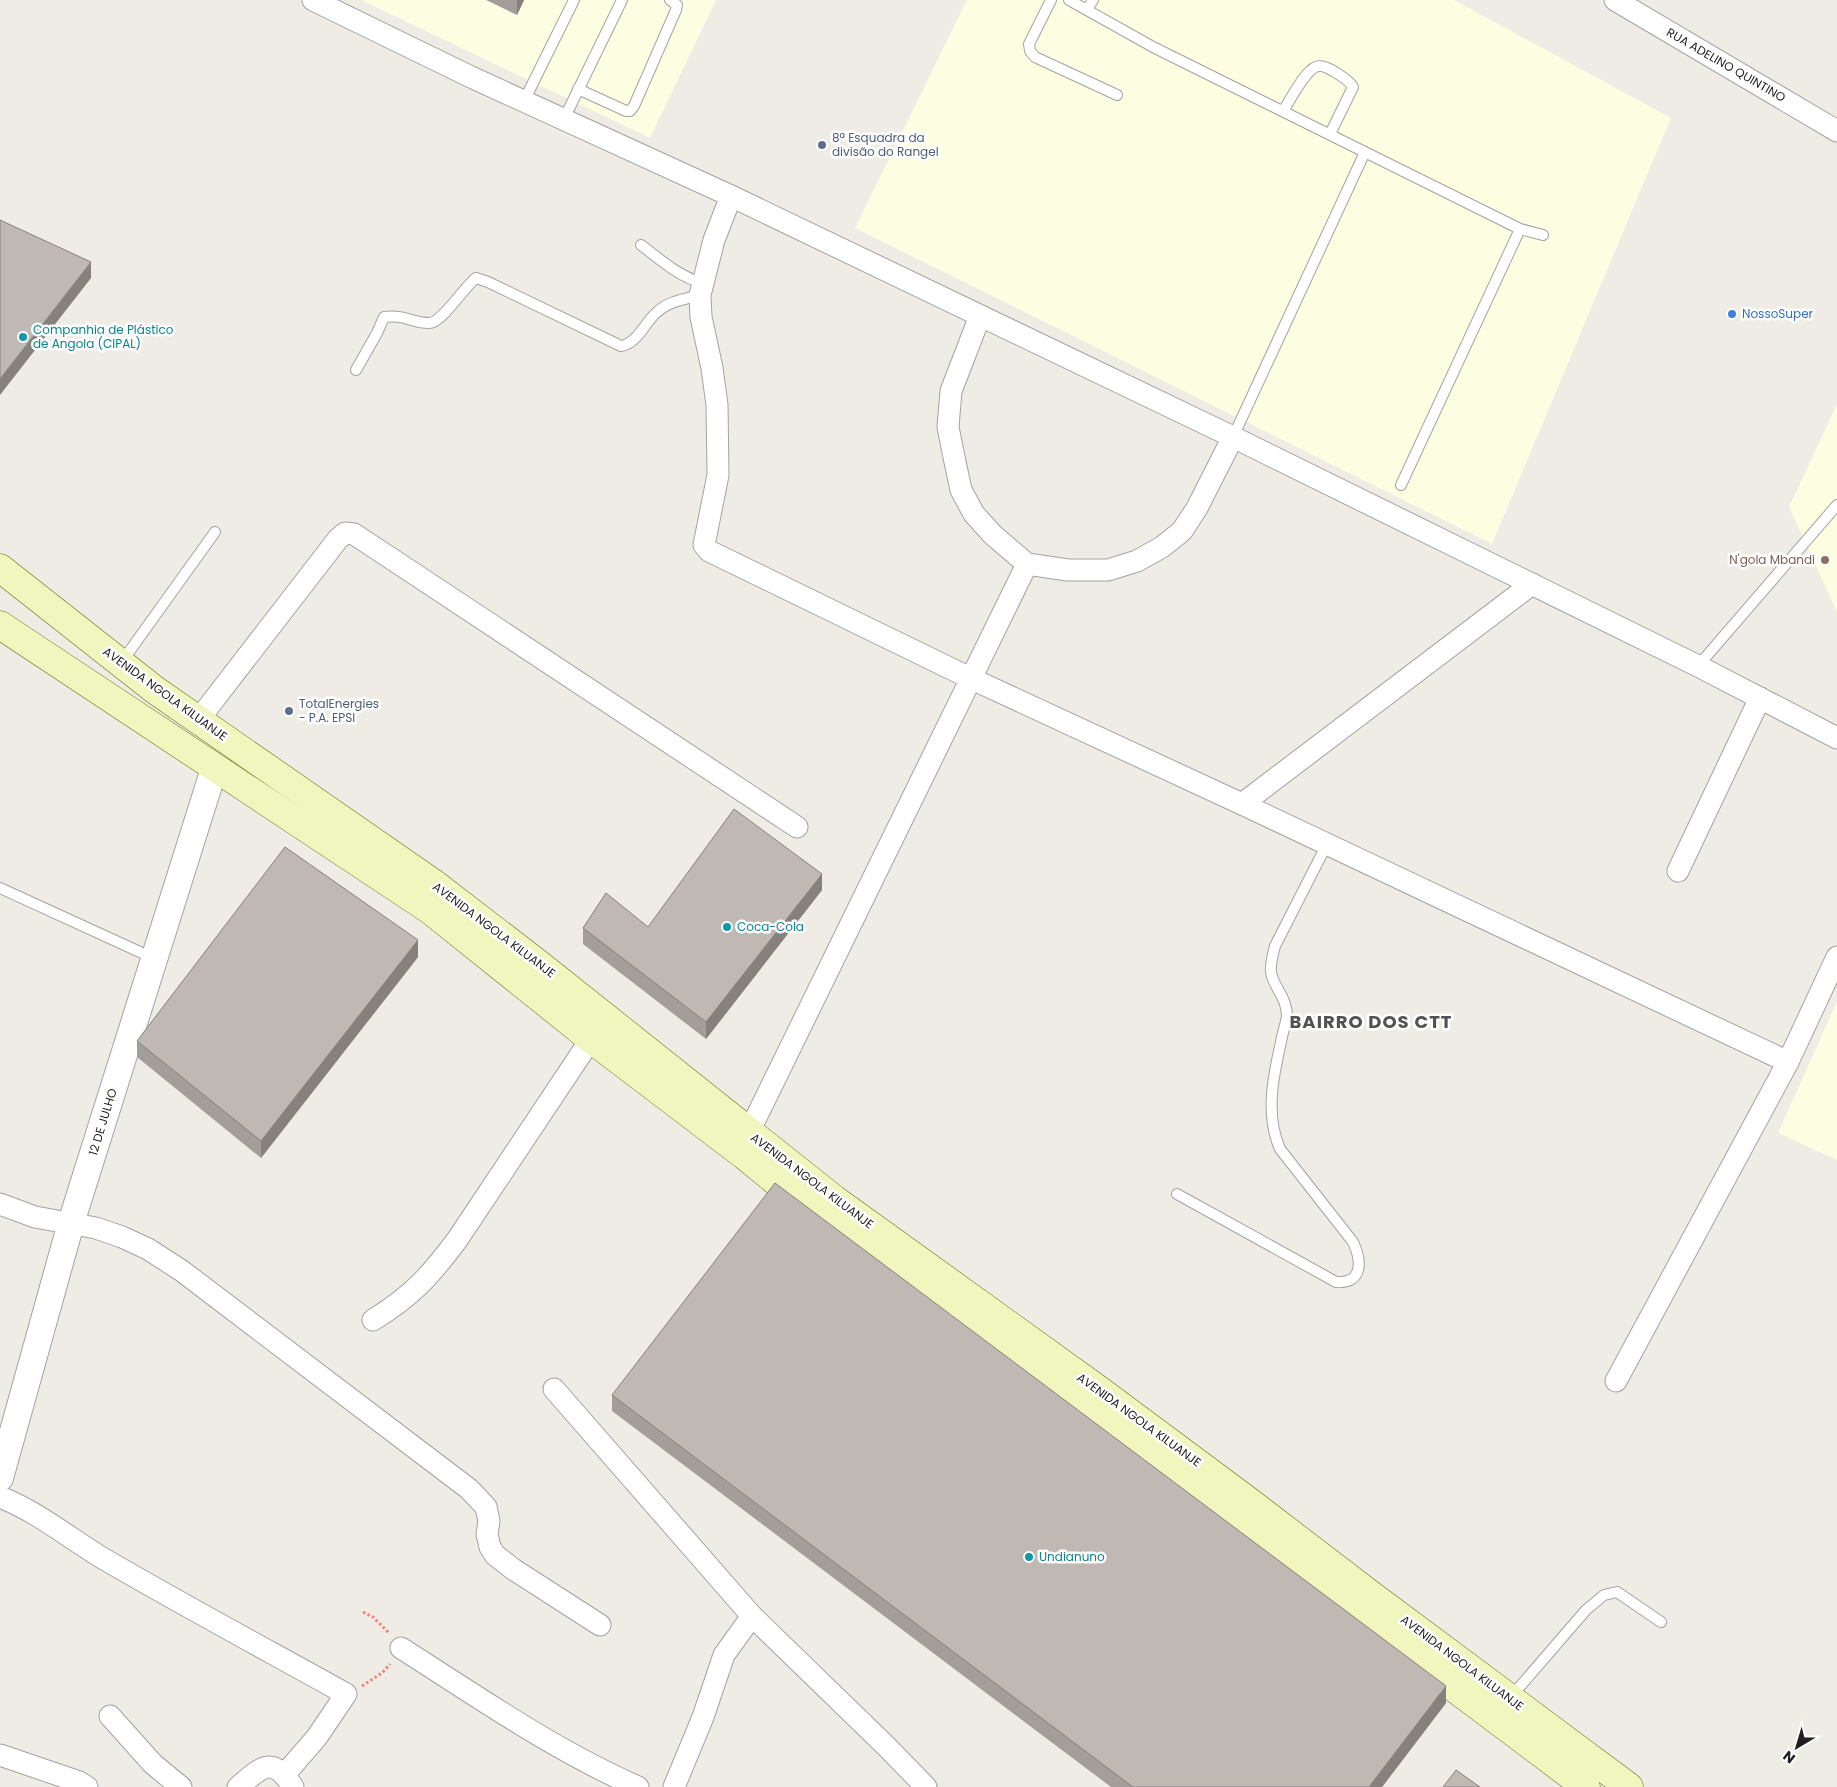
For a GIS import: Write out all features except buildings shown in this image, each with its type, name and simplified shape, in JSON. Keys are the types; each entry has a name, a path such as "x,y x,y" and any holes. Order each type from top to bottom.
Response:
{"main road":[{"name":"AVENIDA NGOLA KILUANJE","path":"0,568 155,690 436,885 540,965 834,1199 1109,1398 1629,1787"},
{"name":"AVENIDA NGOLA KILUANJE","path":"0,625 430,910 591,1039 745,1156 801,1202 1009,1354 1586,1787"}],"street":[{"path":"313,0 524,101 731,196 1233,437 1698,666 1837,738"},
{"name":"RUA ADELINO QUINTINO","path":"1615,0 1837,131"},
{"path":"731,196 714,240 701,289 701,317 712,368 717,406 718,475 704,545 709,552 970,678 1242,804 1788,1062"},
{"path":"980,316 951,391 948,427 961,490 974,514 993,535 1027,564 1068,570 1108,570 1137,561 1162,547 1182,531 1197,508 1233,437"},
{"path":"199,719 338,539 345,533 354,534 797,827"},
{"path":"749,1132 1027,564"},
{"path":"1242,804 1532,584"},
{"path":"1678,871 1760,698"},
{"name":"12 DE JULHO","path":"2,1462 71,1223 214,768"},
{"path":"1616,1380 1788,1062 1837,957"},
{"path":"373,1320 397,1305 420,1286 442,1261 458,1240 591,1039"},
{"path":"0,1204 35,1217 96,1228 122,1237 148,1248 209,1290 248,1322 468,1489 486,1507 489,1521 487,1534 490,1547 495,1555 513,1569 600,1625"},
{"path":"554,1389 752,1616 926,1787"},
{"path":"0,1497 19,1504 42,1517 102,1558 346,1694 289,1780 278,1769 271,1766 264,1767 238,1787"},
{"path":"674,1787 703,1717 724,1655 752,1616"},
{"path":"401,1648 556,1745 598,1769 638,1787"},
{"path":"110,1716 153,1764 181,1787"},
{"path":"0,1755 79,1782 87,1787"}],"lane":[{"path":"524,101 574,0"},
{"path":"564,119 622,0"},
{"path":"578,89 626,111 630,111 634,106 676,10 677,5 670,0"},
{"path":"1051,0 1029,44 1030,52 1035,57 1117,95"},
{"path":"1069,0 1153,47 1520,229 1543,235"},
{"path":"1087,10 1092,0"},
{"path":"1283,111 1312,68 1319,65 1329,68 1353,87 1330,134"},
{"path":"1233,437 1365,152"},
{"path":"1401,485 1520,229"},
{"path":"356,370 384,317 396,315 431,323 442,318 467,284 476,278 621,346 627,345 641,333 656,312 672,302 701,289 641,245"},
{"path":"1698,666 1837,505"},
{"path":"121,663 215,532"},
{"path":"1177,1194 1336,1282 1346,1283 1353,1279 1359,1268 1359,1255 1353,1242 1280,1149 1274,1137 1272,1119 1272,1096 1287,1016 1284,997 1271,974 1271,961 1275,946 1327,844"},
{"path":"0,888 154,958"},
{"path":"1510,1699 1586,1610 1604,1595 1617,1592 1661,1622"}],"path":[{"path":"346,1694 372,1681 382,1673 401,1648 384,1626 374,1617 363,1612"}],"shaded area":[{"path":"361,0 716,0 650,138"},
{"path":"967,0 1454,0 1671,118 1492,544 855,228"},
{"name":"N'gola Mbandi","path":"1837,404 1837,612 1789,507"},
{"path":"1837,1001 1837,1160 1778,1133"}],"place":[{"name":"8ª Esquadra da divisão do Rangel","path":"822,145"},
{"name":"NossoSuper","path":"1732,314"},
{"name":"Companhia de Plástico de Angola (CIPAL)","path":"23,337"},
{"name":"N'gola Mbandi","path":"1825,560"},
{"name":"TotalEnergies - P.A. EPSI","path":"289,711"},
{"name":"Coca-Cola","path":"727,927"},
{"name":"Undianuno","path":"1029,1557"}],"district":[{"name":"BAIRRO DOS CTT","path":"1371,1022"}]}
